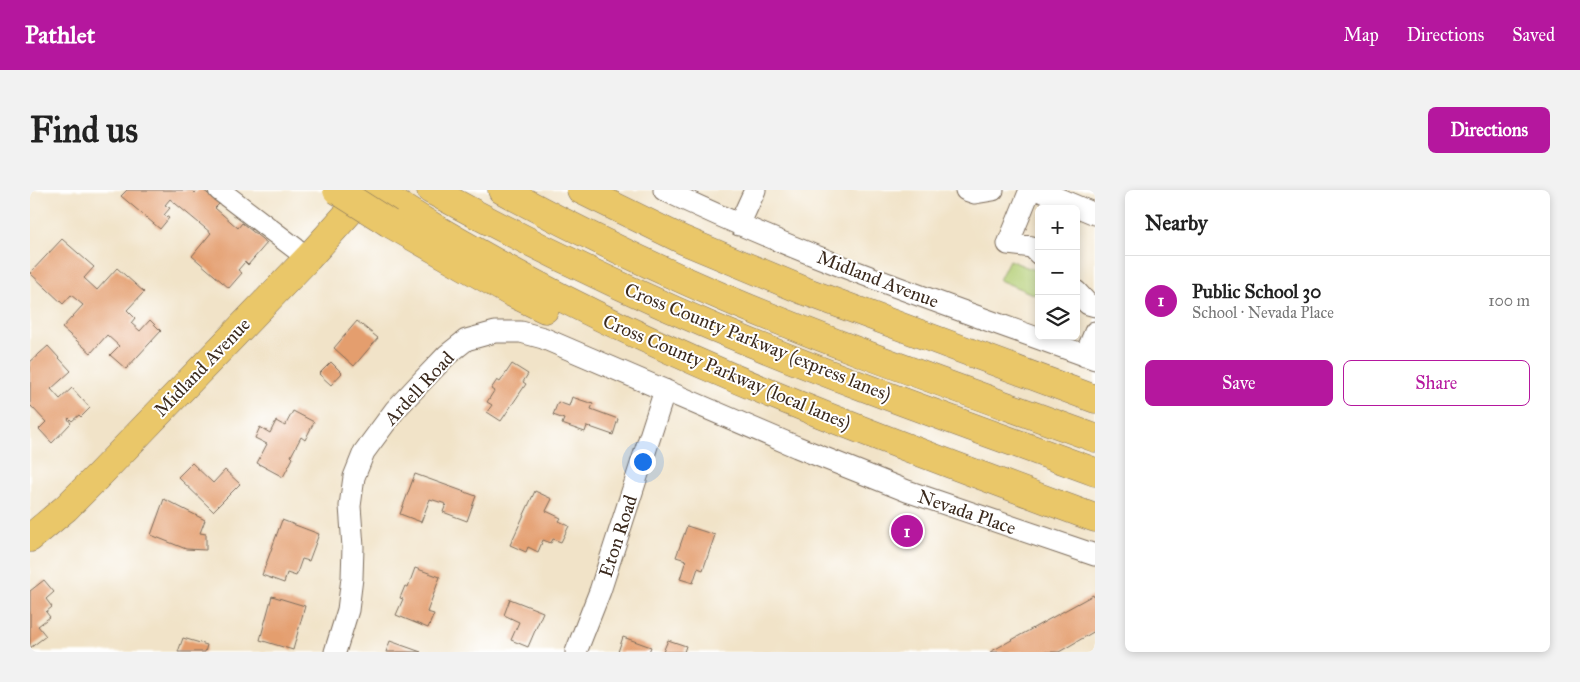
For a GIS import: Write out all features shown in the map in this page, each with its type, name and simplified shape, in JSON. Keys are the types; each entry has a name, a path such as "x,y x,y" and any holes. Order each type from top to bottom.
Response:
{"main road":[{"path":"337,190 395,215 510,292 666,363 790,414 882,439 1095,518"},
{"name":"Midland Avenue","path":"30,538 66,508 100,474 308,258 369,190"},
{"path":"376,190 395,215"},
{"name":"Cross County Parkway (express lanes)","path":"431,190 555,254 712,327 835,376 1095,472"},
{"name":"Cross County Parkway (express lanes)","path":"502,190 608,245 728,299 842,344 1095,438"},
{"path":"581,190 684,240 804,291 1095,398"}],"street":[{"path":"219,190 308,258"},
{"name":"Midland Avenue","path":"664,190 833,263 1090,357"},
{"path":"739,224 755,190"},
{"path":"966,190 975,193 993,190"},
{"path":"1030,190 1008,244 1032,247 1035,250"},
{"path":"1038,190 1095,214"},
{"path":"1079,295 1088,304 1095,306"},
{"name":"Ardell Road","path":"335,652 348,610 353,547 350,506 354,477 364,452 396,410 447,355 466,340 495,332 521,332 543,338 840,464"},
{"path":"1090,357 1095,332"},
{"name":"Eton Road","path":"576,652 600,591 665,390"},
{"name":"Nevada Place","path":"840,464 907,491 1095,555"}],"green space":[{"path":"1009,260 1035,270 1035,295 999,280"}],"building":[{"path":"127,190 192,190 195,193 198,190 203,190 220,203 215,208 238,228 242,223 267,243 248,265 245,262 238,270 242,273 229,288 192,256 211,233 170,199 165,205 170,208 164,215 169,218 160,229 121,196"},
{"path":"62,239 94,267 84,278 97,290 117,268 144,292 127,310 135,318 131,323 140,331 150,320 161,331 126,369 110,355 119,346 107,335 91,353 62,328 83,305 71,295 63,304 30,273"},
{"path":"357,321 378,338 354,366 334,348"},
{"path":"48,346 71,371 51,389 60,399 72,388 90,408 81,417 79,415 72,421 69,418 71,423 52,443 39,429 46,422 30,407 30,362"},
{"path":"331,362 342,373 331,385 319,374"},
{"path":"512,364 528,374 523,382 526,384 501,421 487,412 492,405 487,402 494,391 491,389 497,380 500,382"},
{"path":"572,397 593,404 591,409 618,419 613,435 587,426 585,432 562,424 564,419 553,415 558,402 569,406"},
{"path":"293,411 314,422 305,440 301,437 283,477 257,463 267,444 255,438 260,427 270,433 276,421 285,426"},
{"path":"192,463 213,483 225,470 240,484 213,511 178,477"},
{"path":"415,474 476,496 467,521 443,512 446,504 430,499 421,522 400,514"},
{"path":"535,491 552,499 546,511 561,518 559,521 569,526 561,542 553,539 551,543 543,540 538,552 528,547 526,552 510,545"},
{"path":"164,499 205,520 200,533 206,534 206,550 186,549 151,535"},
{"path":"282,520 319,534 309,561 302,559 296,576 287,573 284,583 262,575"},
{"path":"687,526 715,535 703,570 698,568 693,583 680,579 686,560 676,557"},
{"path":"415,568 440,577 427,612 434,614 428,628 396,615 403,599 400,598 405,586 408,587"},
{"path":"44,580 54,592 46,599 52,607 46,612 50,617 38,626 46,636 30,648 30,591"},
{"path":"1093,595 1095,599 1095,631 1059,652 990,652"},
{"path":"272,596 305,606 293,650 260,640"},
{"path":"510,599 543,612 528,647 511,640 519,622 504,615"},
{"path":"623,637 651,647 649,652 618,652"},
{"path":"183,638 207,645 205,652 178,652"},
{"path":"668,640 686,646 684,652 663,652"},
{"path":"390,641 421,652 386,652"}],"place":[{"name":"Public School 30","path":"907,531"}]}
